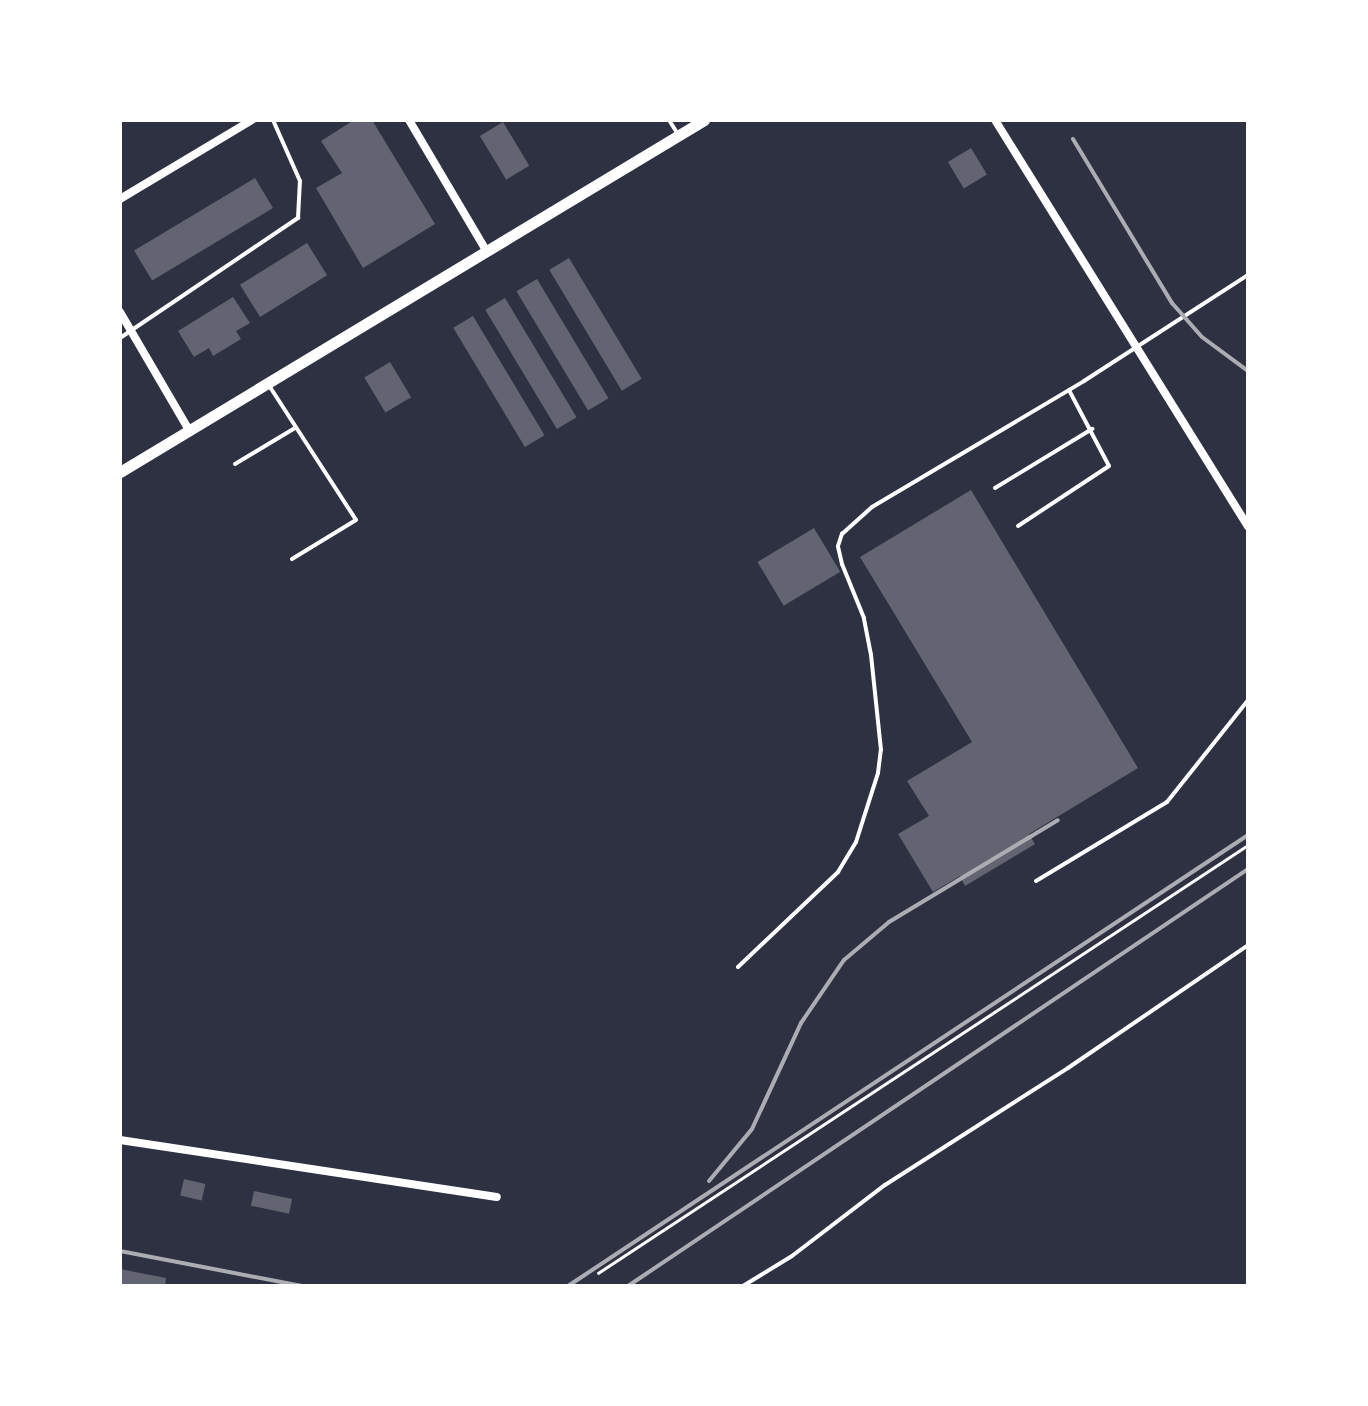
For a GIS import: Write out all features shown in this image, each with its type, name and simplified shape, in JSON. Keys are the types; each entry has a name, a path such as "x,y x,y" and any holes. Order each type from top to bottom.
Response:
{"main road":[{"path":"120,472 704,120"}],"street":[{"path":"120,199 252,120"},
{"path":"410,120 486,252"},
{"path":"995,120 1248,527"},
{"path":"120,312 188,430"},
{"path":"120,1140 497,1197"}],"lane":[{"path":"120,338 298,218 300,180 273,120"},
{"path":"668,120 678,136"},
{"path":"738,967 838,872 856,842 878,773 881,750 872,655 864,618 842,564 838,546 842,534 872,507 1069,390 1248,274"},
{"path":"268,383 356,520 292,559"},
{"path":"1018,526 1106,471 1110,462 1069,390"},
{"path":"235,464 295,428"},
{"path":"995,488 1092,429"},
{"path":"1036,881 1168,802 1248,700"},
{"path":"743,1286 792,1256 885,1185 1068,1068 1248,945"}],"path":[{"path":"598,1272 1248,845"}],"building":[{"path":"354,120 372,120 435,224 363,268 316,188 342,173 321,141"},
{"path":"503,122 529,166 506,180 480,136"},
{"path":"971,148 987,175 964,188 948,162"},
{"path":"255,178 273,208 152,281 134,251"},
{"path":"307,243 327,275 260,317 240,285"},
{"path":"569,258 642,379 622,391 549,270"},
{"path":"537,279 609,398 588,411 516,291"},
{"path":"233,297 250,323 236,331 241,339 213,356 209,348 194,357 178,331"},
{"path":"505,298 577,417 557,429 485,310"},
{"path":"473,316 545,435 525,447 453,328"},
{"path":"390,362 411,397 385,413 364,377"},
{"path":"971,490 1138,768 1029,834 1035,844 965,886 960,876 933,892 898,834 929,816 907,781 972,742 860,557"},
{"path":"814,528 840,572 784,606 757,562"},
{"path":"184,1179 205,1184 202,1201 180,1196"},
{"path":"254,1191 292,1199 289,1214 251,1206"},
{"path":"120,1269 166,1278 165,1286 120,1286"}],"railway":[{"path":"1073,139 1172,303 1202,337 1248,371"},
{"path":"709,1181 752,1129 801,1023 844,960 889,922 1058,820"},
{"path":"568,1286 1248,835"},
{"path":"628,1286 1248,869"},
{"path":"120,1251 301,1286"}]}
